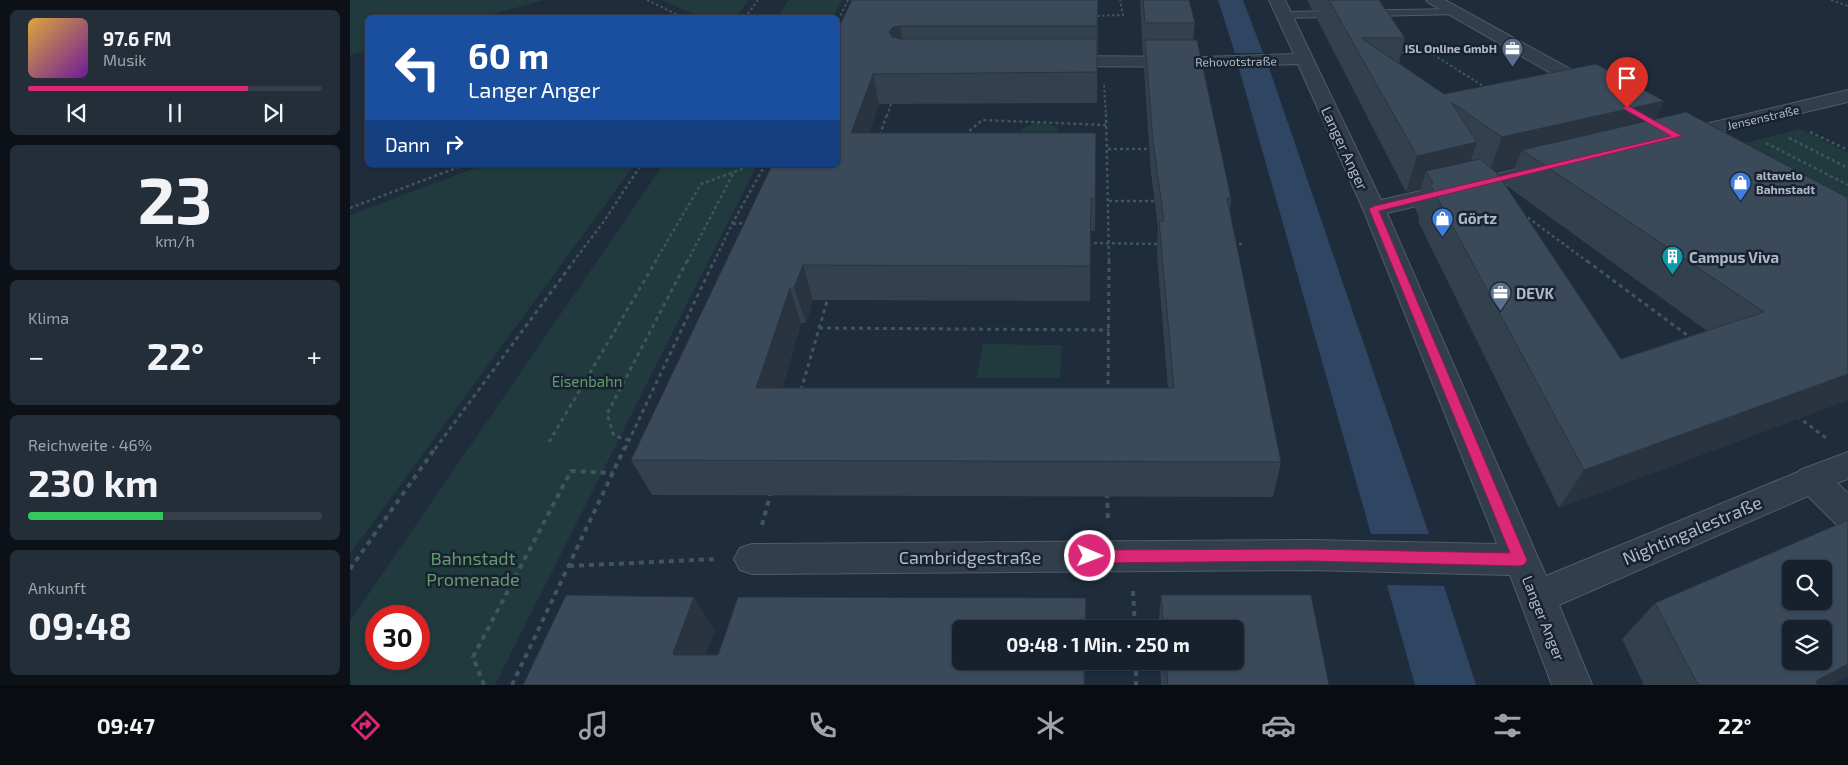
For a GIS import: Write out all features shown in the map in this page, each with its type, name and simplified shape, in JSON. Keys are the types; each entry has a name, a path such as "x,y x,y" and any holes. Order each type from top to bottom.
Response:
{"street":[{"path":"1434,0 1610,98"},
{"name":"Langer Anger","path":"1281,7 1374,209 1520,560 1538,598 1572,685"},
{"name":"Rehovotstraße","path":"1042,61 1304,59"},
{"name":"Jensenstraße","path":"1700,149 1666,135 1730,124 1848,96"},
{"path":"1374,209 1478,190 1566,164"},
{"name":"Nightingalestraße","path":"1538,598 1811,479 1840,454"},
{"path":"1811,479 1848,514"},
{"name":"Cambridgestraße","path":"752,559 1310,555 1520,560"}],"lane":[{"path":"1281,7 1455,12"}],"path":[{"path":"647,0 678,15"},
{"path":"747,15 758,0"},
{"path":"840,16 848,0"},
{"path":"1108,397 1110,243 1108,149 1101,61 1097,44 1097,16 1123,15 1120,0"},
{"path":"1831,0 1848,6"},
{"path":"1398,60 1393,53 1477,51"},
{"path":"1429,52 1493,92"},
{"path":"878,143 893,96"},
{"path":"1752,119 1848,168"},
{"path":"963,136 982,120 1106,125"},
{"path":"1730,124 1848,185"},
{"path":"1108,149 1150,149"},
{"path":"350,208 459,167"},
{"path":"350,569 454,422 602,224 640,167"},
{"path":"549,442 701,184 748,167"},
{"path":"512,685 732,224 764,167"},
{"path":"629,440 614,436 607,414 734,172"},
{"path":"1478,190 1698,343"},
{"path":"1109,201 1155,201"},
{"path":"732,224 751,223"},
{"path":"1083,243 1167,244"},
{"path":"1224,244 1243,244"},
{"path":"800,394 830,291"},
{"path":"819,328 1109,330"},
{"path":"1681,340 1690,337"},
{"path":"1793,414 1840,454"},
{"path":"484,685 473,657 571,472 613,473"},
{"path":"1107,484 1108,557"},
{"path":"569,566 752,559 773,486"},
{"path":"1136,670 1136,685"}],"green space":[{"path":"350,0 544,0 490,15 365,15 365,51 350,55"},
{"path":"661,0 749,0 738,15 695,15"},
{"path":"789,0 842,0 834,15 778,15"},
{"path":"1039,123 1054,126 1060,133 1018,134 1024,127"},
{"path":"1800,129 1848,153 1848,226 1737,145"},
{"path":"478,167 633,167 350,554 350,215"},
{"name":"Bahnstadt Promenade","path":"662,167 756,167 495,685 350,685 350,621"},
{"path":"983,344 1062,345 1060,378 977,378"}],"water":[{"path":"1218,0 1243,0 1263,53 1235,53"},
{"path":"1238,65 1268,65 1429,534 1371,534"},
{"path":"1387,585 1444,586 1476,685 1415,685"}],"building":[{"path":"852,0 1098,0 1097,26 893,27 889,32 892,37 900,39 1097,39 1097,72 873,74 851,133 1096,133 1095,198 1091,198 1090,266 803,265 794,288 790,288 756,388 1174,388 1159,221 1164,221 1153,141 1145,40 1197,40 1231,198 1227,198 1281,462 631,460 771,167 840,167 840,25"},
{"path":"1143,0 1189,0 1195,23 1145,23"},
{"path":"1329,0 1379,0 1405,38 1361,38 1444,94 1596,64 1664,101 1502,137 1451,102 1477,142 1417,156"},
{"path":"1686,112 1848,198 1848,374 1584,470 1430,184 1433,183 1426,171 1480,159 1498,174 1621,359 1764,312 1522,150"},
{"path":"1848,520 1848,664 1816,681 1818,685 1698,685 1655,603"},
{"path":"566,595 694,597 673,653 674,655 718,655 738,597 1086,598 1085,620 952,620 952,670 1084,670 1084,685 523,685"},
{"path":"1161,595 1311,595 1329,685 1168,685 1167,670 1244,670 1244,620 1163,620"}],"place":[{"name":"ISL Online GmbH","path":"1513,67"},
{"name":"altavelo Bahnstadt","path":"1740,201"},
{"name":"Görtz","path":"1442,237"},
{"name":"Campus Viva","path":"1673,276"},
{"name":"DEVK","path":"1500,312"}],"route":[{"path":"1090,556 1310,555 1520,560 1374,209 1468,188 1678,136 1627,108"}],"park label":[{"name":"Eisenbahn","path":"587,381"}]}
